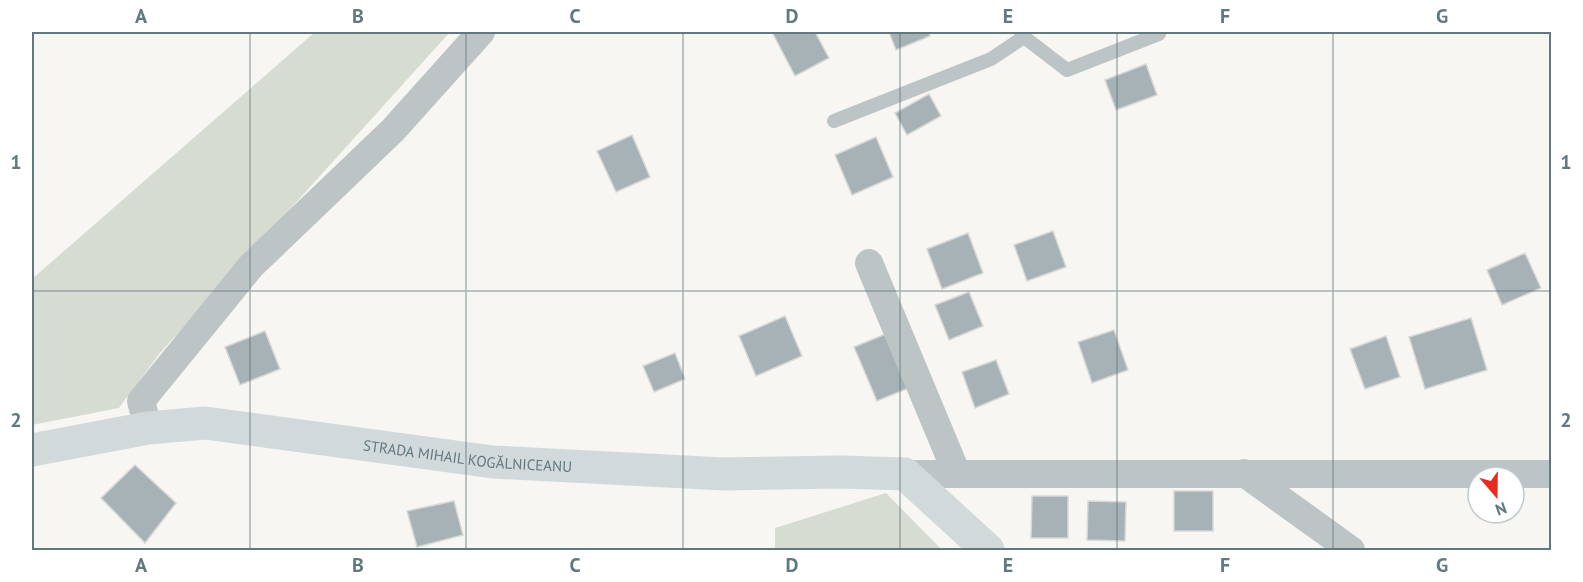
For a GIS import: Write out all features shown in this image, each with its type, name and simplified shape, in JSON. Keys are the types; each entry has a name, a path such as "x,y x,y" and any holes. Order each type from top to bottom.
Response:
{"street":[{"path":"148,428 141,401 229,292 251,266 393,130 481,32"},
{"path":"869,263 957,474"},
{"name":"STRADA MIHAIL KOGĂLNICEANU","path":"32,450 148,428 205,423 504,462 724,474 841,472 905,474"},
{"path":"1244,472 1351,550"},
{"path":"905,474 1244,472 1551,474"},
{"path":"905,474 988,550"}],"lane":[{"path":"834,121 991,59 1023,34 1067,70 1159,34"}],"shaded area":[{"path":"315,32 450,32 160,353 119,408 32,425 32,279"},
{"path":"886,493 942,550 775,550 775,528"}],"building":[{"path":"772,32 815,32 829,58 795,76"},
{"path":"889,32 929,32 930,36 896,50"},
{"path":"1146,64 1157,95 1116,110 1105,80"},
{"path":"929,94 941,116 907,135 895,113"},
{"path":"632,135 650,177 616,192 597,151"},
{"path":"876,137 893,177 852,195 835,155"},
{"path":"1053,231 1066,267 1027,281 1014,245"},
{"path":"968,233 983,273 942,289 927,249"},
{"path":"1525,253 1541,288 1502,305 1487,270"},
{"path":"969,292 983,326 949,340 935,305"},
{"path":"785,316 802,356 756,376 739,336"},
{"path":"1471,318 1487,370 1425,389 1409,337"},
{"path":"1114,330 1128,370 1092,383 1078,342"},
{"path":"265,331 280,369 240,385 225,347"},
{"path":"888,333 911,387 877,401 854,347"},
{"path":"1386,336 1400,377 1365,389 1350,349"},
{"path":"675,353 685,379 654,392 643,366"},
{"path":"996,360 1009,394 975,408 962,372"},
{"path":"135,465 176,503 145,543 101,498"},
{"path":"1174,491 1213,491 1213,531 1174,531"},
{"path":"1032,496 1068,496 1068,538 1031,538"},
{"path":"454,501 463,535 417,547 407,511"},
{"path":"1088,501 1126,502 1125,541 1087,540"}]}
